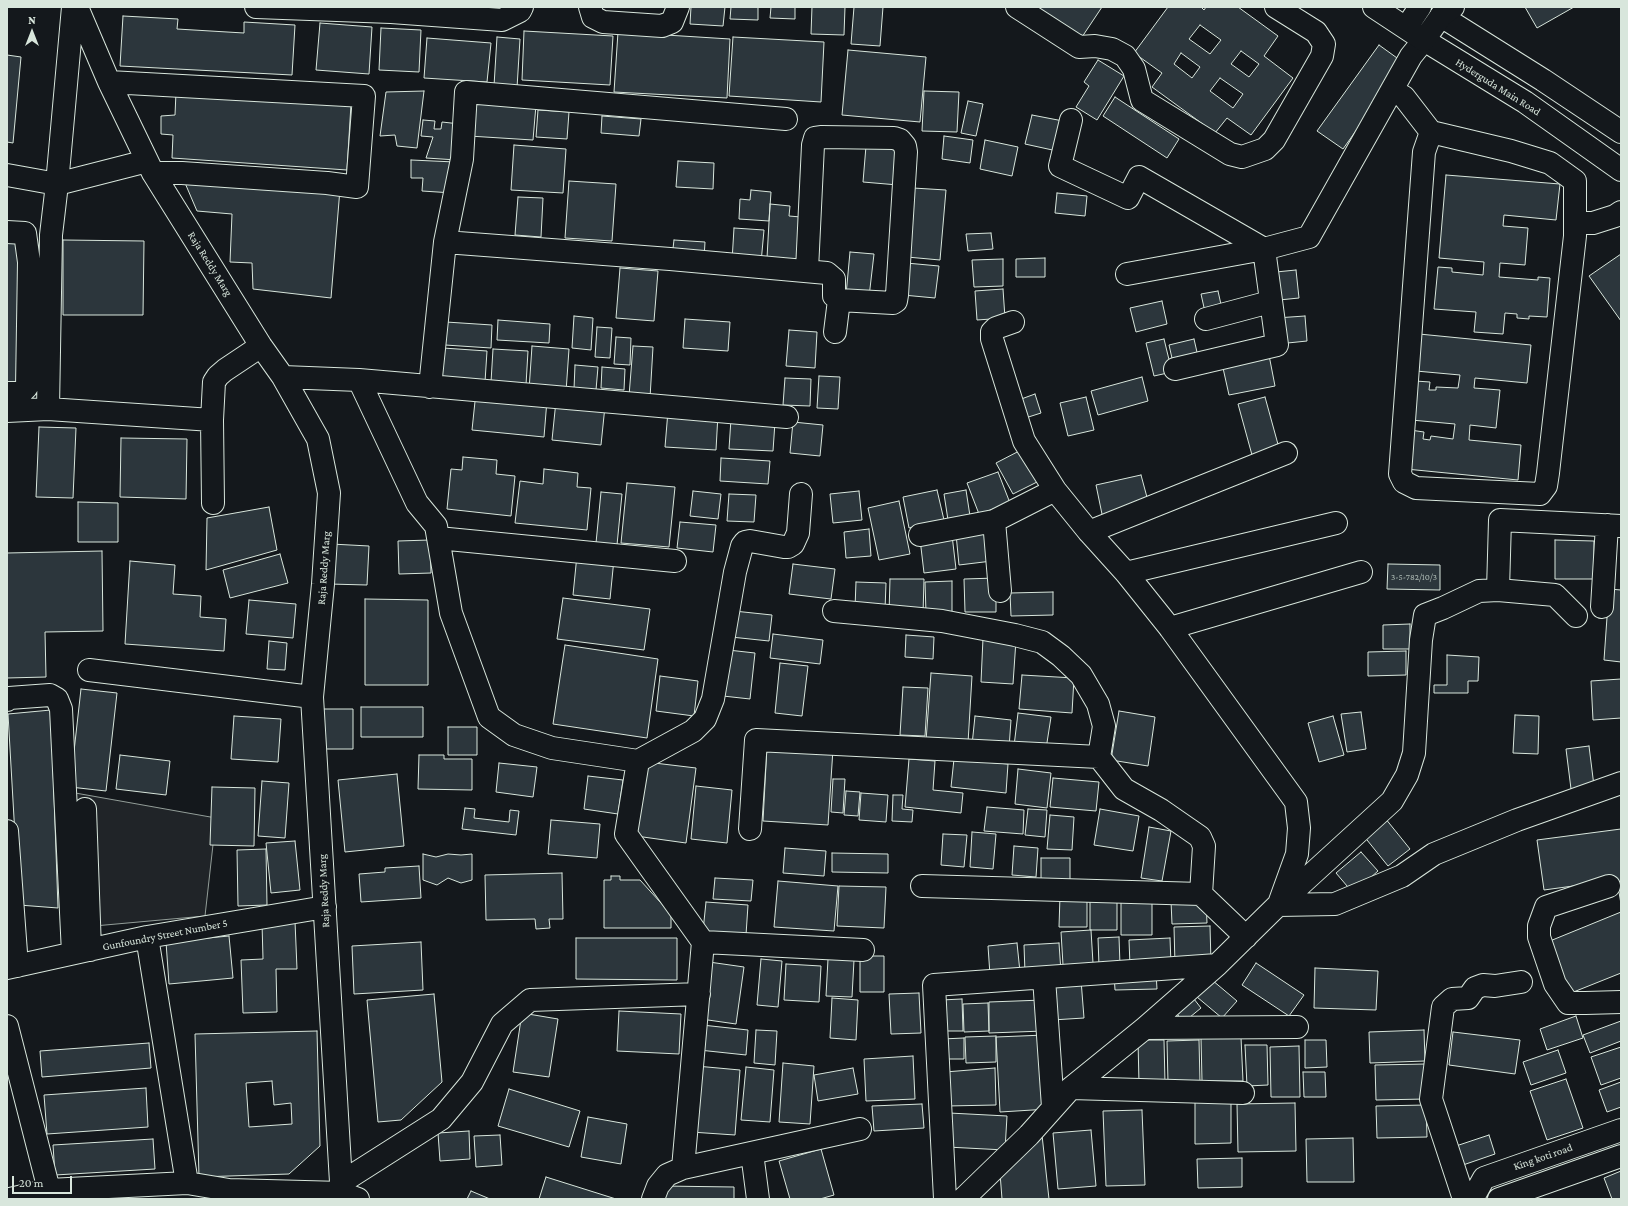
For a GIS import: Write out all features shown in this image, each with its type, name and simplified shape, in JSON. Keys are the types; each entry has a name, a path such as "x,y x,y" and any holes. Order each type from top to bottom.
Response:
{"street":[{"path":"48,409 50,236 57,184 73,7"},
{"name":"Raja Reddy Marg","path":"77,7 109,82 150,167 261,346 283,377 318,440 329,493 323,584 312,697 325,908 346,1193"},
{"path":"256,7 392,10 502,20 520,11 522,7"},
{"path":"590,7 593,17 602,22 662,26 672,22 678,7"},
{"path":"1017,7 1079,47 1095,46 1112,49 1125,56 1134,69 1142,100 1230,154 1242,157 1265,149 1274,140 1322,56 1324,44 1316,32 1276,7"},
{"name":"Hyderguda Main Road","path":"1374,7 1406,28 1418,48 1525,102 1621,170"},
{"path":"1406,28 1420,7"},
{"path":"1127,274 1264,249 1309,237 1392,90 1440,10 1621,132"},
{"path":"7,174 57,184 150,167 182,173 326,183 357,187 364,96 109,82"},
{"path":"1392,90 1404,97 1432,132 1511,151 1550,163 1575,180 1576,228 1546,486 1540,494 1416,488 1404,482 1400,474 1424,152 1432,132"},
{"path":"430,386 445,242 462,159 466,92 786,119"},
{"path":"1071,120 1060,166 1128,198 1139,177 1264,249"},
{"path":"445,242 807,270 827,273 832,276 834,279 834,296 839,300 893,303 896,301 897,295 906,152 905,146 900,140 894,138 815,138 813,145 807,270"},
{"path":"1576,228 1615,216 1621,212"},
{"path":"1576,228 1583,233 1621,225"},
{"path":"7,393 21,394 27,388 29,267 16,232 50,236"},
{"path":"1175,369 1277,345 1264,249"},
{"path":"29,267 50,267"},
{"path":"835,332 839,300"},
{"path":"1206,319 1270,302"},
{"path":"1013,322 996,328 992,332 992,339 1024,441 1055,490 1089,532 1126,573 1170,628 1296,802 1299,828 1297,854 1278,905"},
{"path":"213,503 212,420 214,382 218,376 261,346"},
{"path":"283,377 359,380 787,417"},
{"path":"359,380 417,503 436,526 451,613 489,717 514,735 552,748 638,761 693,731 705,719 713,700 735,572 742,546 745,542 784,547 788,547 793,544 798,533 801,494"},
{"path":"7,411 48,409 212,420"},
{"path":"1089,532 1286,453"},
{"path":"920,535 994,521 1055,490"},
{"path":"1498,590 1500,520 1614,525 1602,607"},
{"path":"994,521 1000,590"},
{"path":"1126,573 1336,523"},
{"path":"438,538 675,561"},
{"path":"1170,628 1361,572"},
{"path":"963,1199 1029,1135 1071,1088 1145,1028 1217,965 1278,905 1392,801 1407,775 1414,753 1421,640 1425,615 1443,608 1479,590 1498,590 1556,595 1576,616"},
{"path":"834,611 942,621 1015,635 1042,642 1061,656 1081,675 1098,704 1104,726 1100,757 1124,789 1161,810 1200,837 1204,846 1201,894"},
{"path":"89,670 312,697"},
{"path":"7,700 8,698 50,696 58,700 61,709 82,952"},
{"path":"750,829 756,740 1100,757"},
{"path":"638,761 626,834 703,942 683,1168"},
{"path":"1278,905 1335,904 1402,876 1434,854 1517,820 1621,783"},
{"path":"82,952 84,809"},
{"path":"7,831 12,967"},
{"path":"922,886 1201,894 1246,937"},
{"path":"1609,886 1546,907 1539,926 1539,937 1556,984 1568,1002 1585,1004 1621,1002"},
{"name":"Gunfoundry Street Number 5","path":"12,967 148,937 325,908"},
{"path":"148,937 187,1183"},
{"path":"703,942 863,950"},
{"path":"945,1199 934,985 1217,965"},
{"path":"1044,978 1053,1107"},
{"path":"1472,1198 1431,1098 1443,1007 1452,999 1468,998 1475,988 1483,985 1495,986 1522,982"},
{"path":"10,1199 49,1190 187,1183 229,1190 346,1193 441,1119 472,1082 502,1024 530,1000 698,994"},
{"path":"7,1026 49,1190"},
{"path":"1145,1028 1297,1027"},
{"path":"1071,1088 1243,1093"},
{"path":"653,1199 658,1186 667,1175 683,1168 860,1129"},
{"name":"King koti road","path":"1472,1198 1484,1178 1621,1130"},
{"path":"752,1153 758,1199"},
{"path":"1499,1199 1621,1156"}],"shaded area":[{"path":"64,791 216,818 205,916 61,929"}],"building":[{"path":"691,7 725,7 723,26 690,24"},
{"path":"731,7 758,7 758,20 730,19"},
{"path":"771,7 795,7 795,19 770,18"},
{"path":"812,7 845,7 844,35 811,34"},
{"path":"854,7 883,7 880,46 851,44"},
{"path":"1022,7 1102,7 1082,37"},
{"path":"1168,7 1201,7 1204,10 1206,7 1238,7 1278,36 1264,56 1293,78 1251,135 1227,118 1215,133 1152,87 1162,73 1134,53","holes":["1200,25 1221,40 1210,54 1189,39","1241,51 1259,64 1249,77 1231,64","1181,53 1200,67 1192,78 1174,64","1220,78 1243,94 1233,108 1210,91"]},
{"path":"1525,7 1574,7 1537,28"},
{"path":"123,16 178,19 177,29 244,33 244,22 295,25 292,75 120,66"},
{"path":"320,23 372,27 369,74 316,70"},
{"path":"381,28 421,30 419,72 379,70"},
{"path":"524,31 613,36 610,85 522,80"},
{"path":"618,32 730,39 727,98 614,92"},
{"path":"497,37 520,39 517,88 494,86"},
{"path":"733,37 824,42 821,102 729,96"},
{"path":"427,38 491,43 487,82 424,78"},
{"path":"1379,45 1404,63 1343,149 1317,131"},
{"path":"848,50 926,57 920,122 842,115"},
{"path":"7,55 21,57 13,143 7,142"},
{"path":"1098,60 1124,76 1097,120 1076,107 1089,86 1084,82"},
{"path":"424,91 417,148 397,146 395,135 380,136 386,92"},
{"path":"924,91 959,92 957,132 922,131"},
{"path":"176,92 351,104 347,170 172,158 173,135 161,134 161,116 175,115"},
{"path":"1115,97 1179,139 1167,158 1103,116"},
{"path":"471,100 536,105 533,140 469,136"},
{"path":"968,101 983,104 976,136 961,133"},
{"path":"538,110 569,112 567,139 536,137"},
{"path":"1032,115 1063,121 1057,151 1025,144"},
{"path":"602,116 641,119 639,136 601,133"},
{"path":"423,120 435,121 434,129 441,129 442,122 460,124 457,160 426,158 433,137 421,136"},
{"path":"944,136 973,140 970,163 942,159"},
{"path":"985,140 1018,147 1012,176 980,169"},
{"path":"514,145 566,149 563,193 511,190"},
{"path":"866,146 900,149 898,185 863,182"},
{"path":"411,160 455,162 453,193 422,191 423,178 411,178"},
{"path":"678,161 714,163 713,189 676,187"},
{"path":"1446,175 1560,184 1556,220 1504,215 1503,226 1528,228 1525,265 1500,263 1499,277 1538,280 1538,277 1550,278 1547,317 1529,316 1529,319 1517,318 1517,314 1505,313 1503,334 1474,332 1476,312 1434,309 1438,267 1452,268 1452,272 1483,275 1484,262 1439,258"},
{"path":"182,176 340,189 331,298 253,289 252,263 230,262 232,214 197,211"},
{"path":"569,181 616,184 612,241 565,238"},
{"path":"913,188 946,190 940,260 907,257"},
{"path":"751,190 771,192 769,221 739,219 740,199 750,200"},
{"path":"1057,193 1087,196 1085,216 1055,213"},
{"path":"518,197 543,198 541,237 515,235"},
{"path":"770,204 790,206 789,216 801,217 806,260 767,258"},
{"path":"734,228 764,230 761,263 732,261"},
{"path":"991,233 993,249 968,251 966,234"},
{"path":"22,238 21,382 7,382 7,239"},
{"path":"63,240 144,241 143,315 63,315"},
{"path":"674,240 705,242 704,259 672,257"},
{"path":"850,252 874,254 869,297 846,295"},
{"path":"1621,254 1621,321 1589,276"},
{"path":"1045,258 1045,277 1016,277 1016,259"},
{"path":"1003,259 1003,286 974,287 972,260"},
{"path":"906,263 939,266 935,298 903,295"},
{"path":"620,268 658,271 654,321 616,318"},
{"path":"1296,270 1299,298 1279,300 1276,272"},
{"path":"1003,289 1005,318 977,320 975,291"},
{"path":"1218,291 1222,309 1205,312 1201,294"},
{"path":"1162,301 1167,324 1136,332 1130,308"},
{"path":"574,316 593,318 591,350 572,348"},
{"path":"1305,316 1307,341 1278,344 1276,318"},
{"path":"685,319 730,322 728,351 683,348"},
{"path":"498,320 550,324 549,343 497,340"},
{"path":"446,322 492,325 491,348 445,345"},
{"path":"597,327 612,328 610,358 595,357"},
{"path":"789,330 817,332 815,368 786,366"},
{"path":"1419,334 1531,345 1527,383 1475,378 1474,388 1500,390 1496,428 1470,425 1469,440 1521,445 1518,480 1406,469 1410,430 1424,432 1423,439 1430,440 1431,436 1453,439 1455,424 1411,420 1415,381 1430,382 1429,390 1436,390 1436,387 1458,388 1460,375 1416,371"},
{"path":"616,337 631,338 630,365 614,364"},
{"path":"1164,339 1172,372 1154,376 1146,343"},
{"path":"1194,339 1199,361 1174,367 1169,345"},
{"path":"532,346 569,349 566,392 529,390"},
{"path":"633,346 653,347 650,398 629,396"},
{"path":"443,348 487,351 485,382 441,379"},
{"path":"493,349 528,351 526,385 491,382"},
{"path":"1268,350 1275,386 1229,395 1221,359"},
{"path":"575,365 598,367 596,390 574,389"},
{"path":"602,367 625,369 624,390 601,388"},
{"path":"819,376 840,377 838,409 817,408"},
{"path":"1142,377 1148,401 1098,415 1091,391"},
{"path":"785,378 811,379 810,406 783,405"},
{"path":"476,392 547,400 544,437 472,430"},
{"path":"1035,394 1041,413 1019,420 1013,402"},
{"path":"1086,397 1094,430 1068,436 1060,403"},
{"path":"1265,397 1279,448 1252,455 1238,404"},
{"path":"556,401 605,406 601,445 552,440"},
{"path":"668,411 718,414 716,450 665,447"},
{"path":"731,419 775,422 773,451 729,449"},
{"path":"793,422 823,425 820,456 790,453"},
{"path":"39,427 76,428 73,498 36,497"},
{"path":"121,438 187,439 186,499 120,497"},
{"path":"1023,449 1039,481 1013,494 996,463"},
{"path":"463,457 497,460 496,474 515,476 511,516 447,509 451,469 462,470"},
{"path":"721,458 770,461 768,484 720,481"},
{"path":"544,469 578,473 577,487 591,488 587,530 515,523 520,481 543,484"},
{"path":"998,472 1010,503 979,514 967,483"},
{"path":"1141,475 1148,501 1103,519 1096,485"},
{"path":"627,483 675,487 669,547 621,543"},
{"path":"937,490 944,520 909,528 903,497"},
{"path":"966,490 970,516 948,520 944,494"},
{"path":"693,491 721,494 718,519 690,516"},
{"path":"859,491 862,520 833,523 830,494"},
{"path":"601,492 622,494 617,545 596,543"},
{"path":"729,494 756,495 754,522 727,521"},
{"path":"899,501 910,554 879,560 868,508"},
{"path":"78,502 118,503 118,542 78,542"},
{"path":"269,507 277,550 206,570 207,518"},
{"path":"680,522 716,525 713,552 677,548"},
{"path":"869,529 871,556 846,558 844,532"},
{"path":"988,530 992,561 959,565 956,534"},
{"path":"952,535 956,569 924,573 920,539"},
{"path":"430,540 431,573 399,574 398,541"},
{"path":"1555,540 1594,541 1594,579 1555,579"},
{"path":"331,544 369,546 367,585 329,584"},
{"path":"102,551 103,631 45,632 46,677 7,678 7,553"},
{"path":"280,554 288,583 230,598 223,570"},
{"path":"577,555 614,559 610,599 573,595"},
{"path":"130,561 175,565 173,594 201,596 200,617 226,619 224,651 125,644"},
{"path":"793,564 835,569 831,599 789,594"},
{"path":"1388,564 1440,565 1440,590 1387,589"},
{"path":"996,578 996,612 965,612 964,579"},
{"path":"890,579 924,579 923,615 889,614"},
{"path":"952,581 952,613 926,613 925,582"},
{"path":"856,582 886,583 885,610 855,608"},
{"path":"1609,589 1621,590 1621,662 1604,660"},
{"path":"1053,592 1053,615 1011,616 1010,593"},
{"path":"563,598 650,609 644,650 557,639"},
{"path":"365,599 428,600 428,685 365,685"},
{"path":"249,600 296,604 293,638 246,634"},
{"path":"734,611 772,615 769,641 731,637"},
{"path":"1410,624 1410,649 1383,649 1383,625"},
{"path":"773,634 823,640 820,664 770,658"},
{"path":"906,635 934,637 933,659 905,657"},
{"path":"983,638 1016,640 1013,684 981,682"},
{"path":"269,641 287,643 285,670 267,669"},
{"path":"565,645 658,659 647,738 553,724"},
{"path":"728,650 755,653 750,699 723,696"},
{"path":"1406,651 1406,675 1368,676 1368,652"},
{"path":"1447,655 1479,657 1478,681 1468,681 1468,693 1434,693 1434,685 1447,685"},
{"path":"780,663 808,666 802,716 775,713"},
{"path":"931,673 972,676 968,743 926,741"},
{"path":"1022,675 1074,678 1072,713 1019,709"},
{"path":"660,676 698,681 694,716 656,711"},
{"path":"1621,679 1621,718 1593,720 1591,681"},
{"path":"903,687 928,688 925,736 900,735"},
{"path":"81,689 117,693 106,791 70,787"},
{"path":"361,707 423,707 423,737 361,737"},
{"path":"319,709 353,709 353,749 319,749"},
{"path":"51,710 58,908 19,905 8,714"},
{"path":"1119,711 1155,717 1148,766 1111,760"},
{"path":"1361,712 1366,749 1347,752 1341,714"},
{"path":"1018,713 1051,717 1046,749 1014,746"},
{"path":"1515,715 1539,716 1538,754 1513,753"},
{"path":"234,716 281,719 278,762 231,759"},
{"path":"975,716 1011,720 1009,748 972,745"},
{"path":"1333,716 1344,755 1319,762 1308,723"},
{"path":"448,727 477,727 477,755 448,755"},
{"path":"767,746 833,749 828,825 763,821"},
{"path":"1589,746 1594,786 1571,789 1566,749"},
{"path":"120,755 170,761 166,795 116,789"},
{"path":"419,755 444,755 444,759 472,759 472,790 418,789"},
{"path":"909,759 935,761 933,790 963,793 961,813 905,807"},
{"path":"954,759 1008,764 1006,793 951,787"},
{"path":"646,762 696,768 686,843 636,836"},
{"path":"499,763 537,767 533,797 496,792"},
{"path":"1018,769 1051,773 1047,808 1015,804"},
{"path":"397,774 404,846 345,852 338,780"},
{"path":"588,776 623,780 618,814 584,809"},
{"path":"1053,778 1099,782 1096,811 1050,807"},
{"path":"833,779 845,779 843,813 831,812"},
{"path":"262,781 289,783 285,838 258,836"},
{"path":"696,786 732,790 727,843 691,839"},
{"path":"212,787 255,788 254,846 210,845"},
{"path":"846,791 860,792 858,816 844,815"},
{"path":"861,793 888,795 886,822 859,820"},
{"path":"893,795 903,795 902,809 913,810 912,822 892,821"},
{"path":"987,807 1024,810 1023,834 984,831"},
{"path":"465,808 475,809 474,818 509,822 510,810 519,811 516,835 462,829"},
{"path":"1028,809 1047,810 1045,837 1025,835"},
{"path":"1100,809 1139,816 1133,851 1094,845"},
{"path":"1050,815 1074,817 1072,850 1047,849"},
{"path":"1385,818 1410,849 1388,866 1363,835"},
{"path":"551,820 600,824 597,858 548,854"},
{"path":"1149,827 1171,831 1162,881 1141,878"},
{"path":"1621,829 1621,904 1617,880 1544,890 1537,840"},
{"path":"972,832 996,834 993,869 970,867"},
{"path":"943,834 967,835 964,867 941,865"},
{"path":"295,841 300,890 271,893 266,843"},
{"path":"1014,846 1038,848 1036,877 1012,875"},
{"path":"785,848 826,851 824,876 783,873"},
{"path":"266,849 267,905 238,906 237,850"},
{"path":"1361,852 1378,871 1353,893 1336,873"},
{"path":"832,853 888,854 888,873 832,872"},
{"path":"423,854 436,857 448,854 472,854 472,880 461,883 448,878 437,885 423,880"},
{"path":"1041,858 1070,858 1070,881 1041,880"},
{"path":"419,866 421,898 361,902 359,874 385,872 385,868"},
{"path":"562,873 563,919 549,919 550,928 536,929 535,919 486,920 485,875"},
{"path":"611,876 620,876 620,880 640,880 671,914 671,928 604,928 604,880 611,880"},
{"path":"715,878 753,880 751,901 713,899"},
{"path":"778,881 838,886 834,931 774,927"},
{"path":"839,886 886,887 884,928 837,926"},
{"path":"1060,896 1087,897 1087,927 1059,927"},
{"path":"1121,896 1152,896 1152,935 1121,935"},
{"path":"1090,899 1117,899 1117,930 1090,930"},
{"path":"1206,900 1207,923 1172,924 1171,901"},
{"path":"706,902 748,905 746,935 703,931"},
{"path":"1621,912 1621,973 1566,995 1545,943"},
{"path":"295,921 297,969 276,969 277,1012 243,1013 241,960 263,959 262,923"},
{"path":"1210,926 1211,963 1175,965 1174,927"},
{"path":"1091,930 1093,963 1063,965 1061,932"},
{"path":"229,936 233,978 169,984 166,942"},
{"path":"1119,937 1120,965 1099,966 1098,938"},
{"path":"576,938 677,938 677,980 576,979"},
{"path":"1170,938 1171,964 1130,966 1129,940"},
{"path":"421,942 423,990 354,994 352,946"},
{"path":"1017,943 1020,972 990,975 988,946"},
{"path":"1059,943 1061,972 1025,973 1024,945"},
{"path":"860,956 884,956 884,992 860,992"},
{"path":"761,959 782,961 778,1007 757,1005"},
{"path":"828,959 854,960 852,997 826,996"},
{"path":"709,962 744,967 736,1024 701,1019"},
{"path":"1256,963 1304,995 1289,1016 1242,985"},
{"path":"786,964 821,966 819,1002 784,1000"},
{"path":"1315,968 1378,971 1376,1010 1314,1008"},
{"path":"1156,973 1157,989 1115,990 1114,974"},
{"path":"1081,980 1084,1018 1052,1020 1049,982"},
{"path":"1212,980 1237,1001 1222,1018 1197,997"},
{"path":"919,993 921,1033 891,1034 889,994"},
{"path":"434,994 442,1082 401,1120 378,1122 367,1000"},
{"path":"832,998 858,1000 856,1040 830,1038"},
{"path":"962,999 963,1031 943,1031 941,1000"},
{"path":"1194,999 1201,1008 1184,1022 1177,1014"},
{"path":"1043,1000 1044,1031 989,1033 989,1002"},
{"path":"988,1003 989,1031 964,1032 963,1004"},
{"path":"619,1011 681,1014 679,1054 617,1051"},
{"path":"522,1013 558,1019 549,1077 513,1072"},
{"path":"1576,1016 1583,1038 1547,1050 1540,1029"},
{"path":"1621,1021 1621,1041 1590,1053 1583,1035"},
{"path":"702,1025 748,1030 746,1055 699,1050"},
{"path":"756,1030 777,1031 775,1065 754,1063"},
{"path":"1424,1030 1425,1061 1370,1063 1369,1032"},
{"path":"317,1031 320,1146 289,1174 199,1177 195,1034","holes":["272,1081 274,1105 291,1103 292,1124 249,1127 246,1083"]},
{"path":"1453,1032 1520,1040 1515,1074 1449,1065"},
{"path":"1045,1035 1049,1109 1000,1112 996,1037"},
{"path":"996,1036 996,1062 966,1063 965,1037"},
{"path":"1241,1037 1243,1081 1202,1081 1201,1038"},
{"path":"964,1038 964,1059 943,1059 942,1039"},
{"path":"1138,1040 1164,1040 1165,1083 1139,1084"},
{"path":"1199,1040 1200,1082 1168,1083 1167,1041"},
{"path":"1305,1040 1326,1040 1327,1067 1305,1068"},
{"path":"149,1043 151,1068 42,1077 40,1051"},
{"path":"1245,1045 1267,1045 1268,1085 1247,1086"},
{"path":"1299,1046 1300,1097 1271,1097 1270,1047"},
{"path":"1621,1047 1621,1078 1601,1085 1591,1057"},
{"path":"1558,1050 1566,1073 1531,1085 1523,1062"},
{"path":"913,1056 915,1099 866,1101 864,1059"},
{"path":"783,1063 814,1066 810,1124 779,1122"},
{"path":"1426,1064 1426,1099 1376,1100 1375,1065"},
{"path":"696,1066 740,1070 735,1135 691,1132"},
{"path":"746,1067 774,1070 770,1122 741,1120"},
{"path":"853,1068 858,1094 818,1101 814,1075"},
{"path":"995,1068 996,1105 947,1106 945,1072"},
{"path":"1303,1072 1325,1072 1326,1097 1304,1097"},
{"path":"1566,1079 1583,1128 1547,1140 1530,1091"},
{"path":"1621,1082 1621,1107 1607,1112 1599,1090"},
{"path":"146,1088 148,1127 47,1134 44,1095"},
{"path":"509,1089 580,1111 569,1147 498,1126"},
{"path":"1195,1097 1231,1097 1231,1143 1195,1144"},
{"path":"1295,1103 1296,1151 1238,1152 1237,1104"},
{"path":"922,1104 924,1128 874,1131 872,1106"},
{"path":"1426,1105 1427,1137 1377,1138 1376,1106"},
{"path":"1142,1110 1145,1185 1106,1186 1103,1111"},
{"path":"949,1113 1007,1116 1005,1150 947,1147"},
{"path":"588,1117 627,1124 621,1164 581,1157"},
{"path":"1091,1130 1096,1186 1058,1189 1053,1133"},
{"path":"469,1131 470,1159 440,1161 438,1133"},
{"path":"500,1135 502,1165 476,1167 474,1136"},
{"path":"1042,1135 1049,1199 1002,1199 1000,1173"},
{"path":"1489,1135 1495,1154 1463,1165 1456,1146"},
{"path":"1353,1138 1354,1182 1307,1182 1306,1139"},
{"path":"153,1139 155,1169 55,1175 53,1145"},
{"path":"821,1149 834,1195 820,1199 790,1199 779,1161"},
{"path":"1242,1158 1242,1187 1198,1188 1197,1159"},
{"path":"1621,1171 1621,1199 1612,1199 1604,1178"},
{"path":"546,1177 616,1199 539,1199"},
{"path":"662,1186 734,1187 734,1199 661,1199"},
{"path":"471,1191 490,1199 467,1199"}]}
